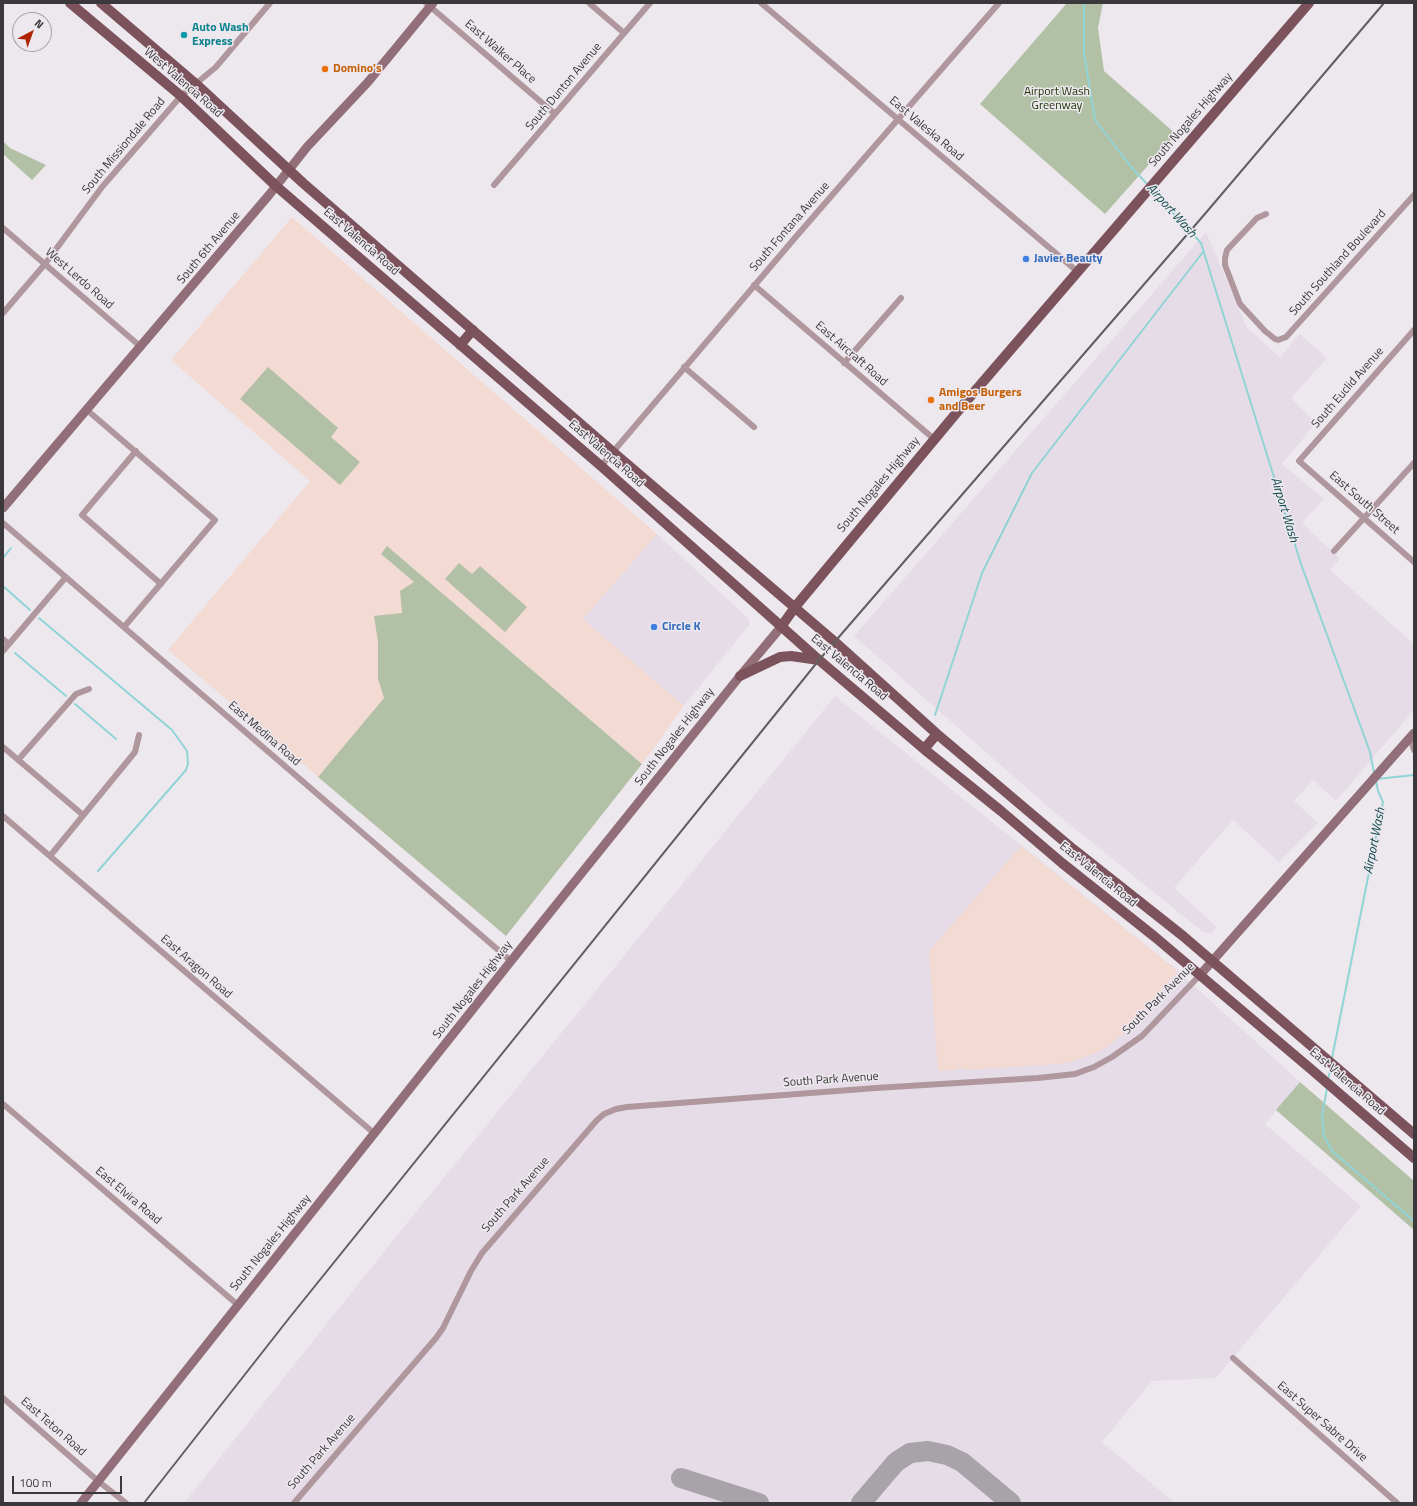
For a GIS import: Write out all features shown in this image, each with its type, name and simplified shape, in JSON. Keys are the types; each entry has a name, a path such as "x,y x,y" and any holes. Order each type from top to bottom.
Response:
{"main road":[{"name":"West Valencia Road","path":"70,3 181,96 276,186"},
{"name":"West Valencia Road","path":"100,3 196,84 289,170"},
{"name":"South Nogales Highway","path":"81,1503 511,961 795,607 934,439 1309,3"},
{"name":"South 6th Avenue","path":"3,508 141,347 307,147 368,82 430,4"},
{"name":"East Valencia Road","path":"289,170 613,452 795,607 937,734 1074,849 1213,962 1414,1134"},
{"name":"East Valencia Road","path":"276,186 601,466 819,660 1062,863 1155,937 1414,1158"},
{"path":"460,345 473,330"},
{"path":"740,676 780,658 791,656 819,660"},
{"path":"924,749 937,734"},
{"name":"South Park Avenue","path":"1200,975 1412,735"},
{"path":"1062,863 1074,849"}],"street":[{"name":"South Missiondale Road","path":"3,313 45,264 102,187 181,96 216,67 270,3"},
{"path":"589,3 624,33"},
{"name":"South Dunton Avenue","path":"494,185 650,3"},
{"name":"East Valeska Road","path":"761,3 1078,272"},
{"name":"South Fontana Avenue","path":"601,466 684,367 998,3"},
{"name":"East Walker Place","path":"430,4 555,114"},
{"name":"South Southland Boulevard","path":"1266,214 1257,218 1227,250 1225,265 1240,304 1275,339 1286,337 1414,195"},
{"name":"West Lerdo Road","path":"3,228 141,347"},
{"name":"East Aircraft Road","path":"754,286 934,439"},
{"path":"844,363 901,298"},
{"name":"South Euclid Avenue","path":"1299,461 1414,330"},
{"path":"684,367 754,427"},
{"path":"87,410 215,520 124,627"},
{"path":"136,451 82,515 161,584"},
{"name":"East South Street","path":"1299,461 1414,562"},
{"path":"1334,552 1414,463"},
{"name":"East Medina Road","path":"3,523 511,961"},
{"path":"3,651 66,577"},
{"path":"3,639 9,644"},
{"path":"18,760 76,694 89,689"},
{"path":"50,856 135,752 139,735"},
{"path":"1412,735 1414,750"},
{"path":"3,747 83,815"},
{"name":"East Aragon Road","path":"3,816 375,1134"},
{"name":"South Park Avenue","path":"294,1503 436,1338 443,1328 471,1271 482,1253 597,1120 604,1114 616,1109 643,1106 1038,1078 1075,1074 1094,1067 1112,1057 1142,1036 1200,975"},
{"name":"East Elvira Road","path":"3,1104 238,1305"},
{"name":"East Super Sabre Drive","path":"1233,1358 1397,1503"},
{"name":"East Teton Road","path":"3,1398 98,1481 126,1503"}],"shaded area":[{"path":"292,217 657,534 583,619 684,706 642,764 387,546 381,554 454,616 318,777 168,650 310,481 171,360"},
{"path":"1206,232 1247,328 1280,357 1300,334 1327,358 1291,398 1316,423 1282,464 1324,499 1302,523 1340,559 1330,570 1414,644 1414,710 1336,801 1313,780 1294,801 1318,823 1279,862 1233,820 1174,888 1217,927 1211,933 1203,932 1048,807 854,636"},
{"path":"657,534 749,619 749,625 684,706 583,619"},
{"path":"835,696 1178,971 1300,1082 1265,1124 1361,1206 1216,1378 1152,1381 1102,1442 1175,1503 184,1503 403,1228"},
{"path":"1021,846 1178,971 1127,1031 1105,1048 1095,1053 1070,1062 1058,1064 965,1070 963,1068 958,1068 956,1070 938,1071 929,951"}],"green space":[{"name":"Airport Wash Greenway","path":"1067,3 1103,3 1098,28 1104,71 1176,134 1105,214 980,104"},
{"path":"3,141 10,148 46,165 32,180 3,154"},
{"path":"268,367 338,428 331,437 360,462 340,485 240,399"},
{"path":"387,546 642,764 506,936 318,777 384,698 378,679 378,642 374,616 402,613 400,591 414,582 381,554"},
{"path":"459,563 472,574 480,566 527,607 505,632 445,579"},
{"path":"1300,1082 1414,1181 1414,1230 1276,1110"}],"waterway":[{"name":"Airport Wash","path":"1084,3 1084,54 1095,120 1132,168 1148,185"},
{"name":"Airport Wash","path":"1152,190 1201,243 1301,564 1370,752 1374,773"},
{"path":"935,715 982,573 1032,473 1203,252"},
{"path":"3,558 11,548"},
{"path":"3,586 30,610"},
{"path":"39,618 172,730 187,751 188,764 186,770 98,871"},
{"path":"15,653 66,696"},
{"path":"75,704 116,739"},
{"path":"1377,779 1414,775"},
{"name":"Airport Wash","path":"1332,1058 1383,802 1378,791 1376,781"},
{"path":"1328,1080 1331,1067"},
{"path":"1327,1088 1322,1116 1324,1136 1332,1151 1414,1221"}],"taxiway":[{"path":"861,1503 896,1462 910,1453 928,1451 947,1455 962,1462 1011,1503"},
{"path":"681,1478 759,1503"}],"railway":[{"path":"144,1503 290,1317 819,660 1204,215 1384,3"}],"place":[{"name":"Auto Wash Express","path":"184,35"},
{"name":"Domino's","path":"325,69"},
{"name":"Javier Beauty","path":"1026,259"},
{"name":"Amigos Burgers and Beer","path":"931,400"},
{"name":"Circle K","path":"654,627"}]}
